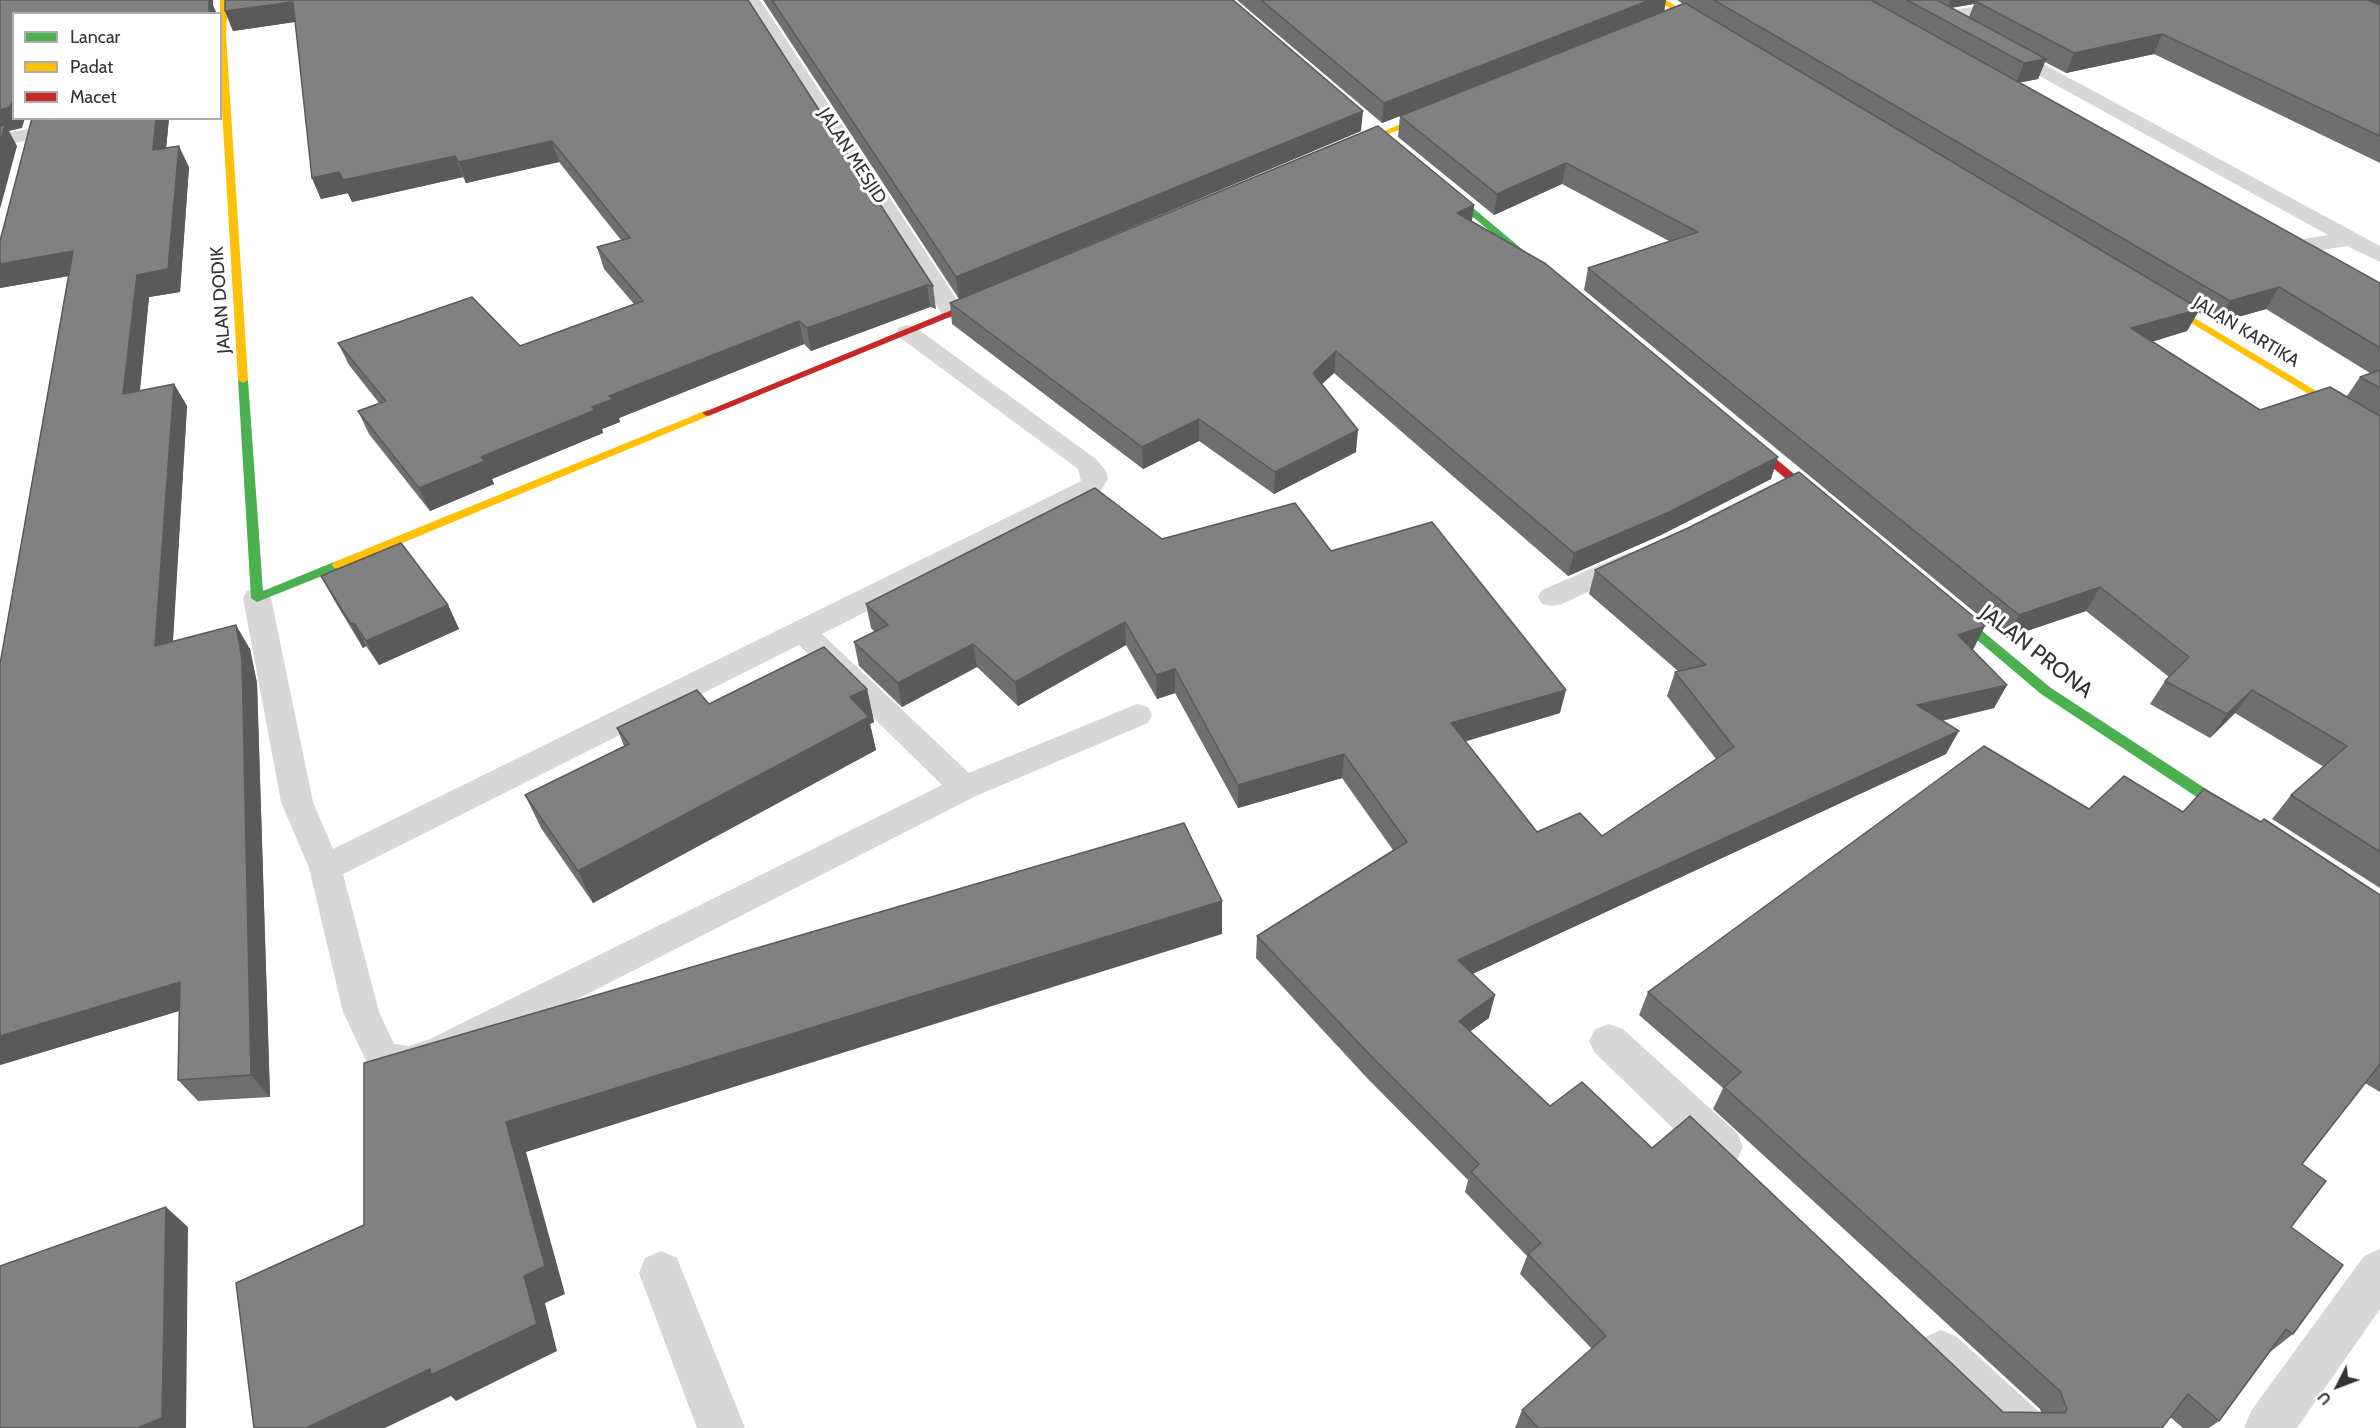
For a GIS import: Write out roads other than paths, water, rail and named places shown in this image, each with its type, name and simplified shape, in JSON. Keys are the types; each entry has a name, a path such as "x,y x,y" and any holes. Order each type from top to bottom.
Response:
{"street":[{"name":"JALAN DODIK","path":"224,0 222,34 257,598"},
{"name":"JALAN MESJID","path":"751,0 953,312"},
{"path":"1661,0 1677,16 1723,38"},
{"path":"1924,5 2380,255"},
{"path":"1336,153 1455,104"},
{"path":"0,140 35,126"},
{"path":"28,156 35,126"},
{"path":"1425,173 1555,280"},
{"path":"2254,229 2274,240 2296,247 2351,239"},
{"path":"257,598 1008,289"},
{"name":"JALAN KARTIKA","path":"2148,293 2380,434"},
{"path":"1730,426 1839,518"},
{"name":"JALAN PRONA","path":"1938,600 2046,691 2251,826"},
{"path":"1609,1041 1746,1170"},
{"path":"2268,1428 2380,1271"},
{"path":"661,1273 721,1428"},
{"path":"1909,1323 2020,1428"}],"lane":[{"path":"1943,16 2024,5"},
{"path":"325,868 1084,491 1095,479 1093,471 1087,464 908,332"},
{"path":"1770,492 1794,480"},
{"path":"1551,597 1649,553"},
{"path":"257,598 297,802 325,868 366,1026 383,1058 409,1062 441,1051 965,788 1137,715"},
{"path":"802,632 965,788"}]}
